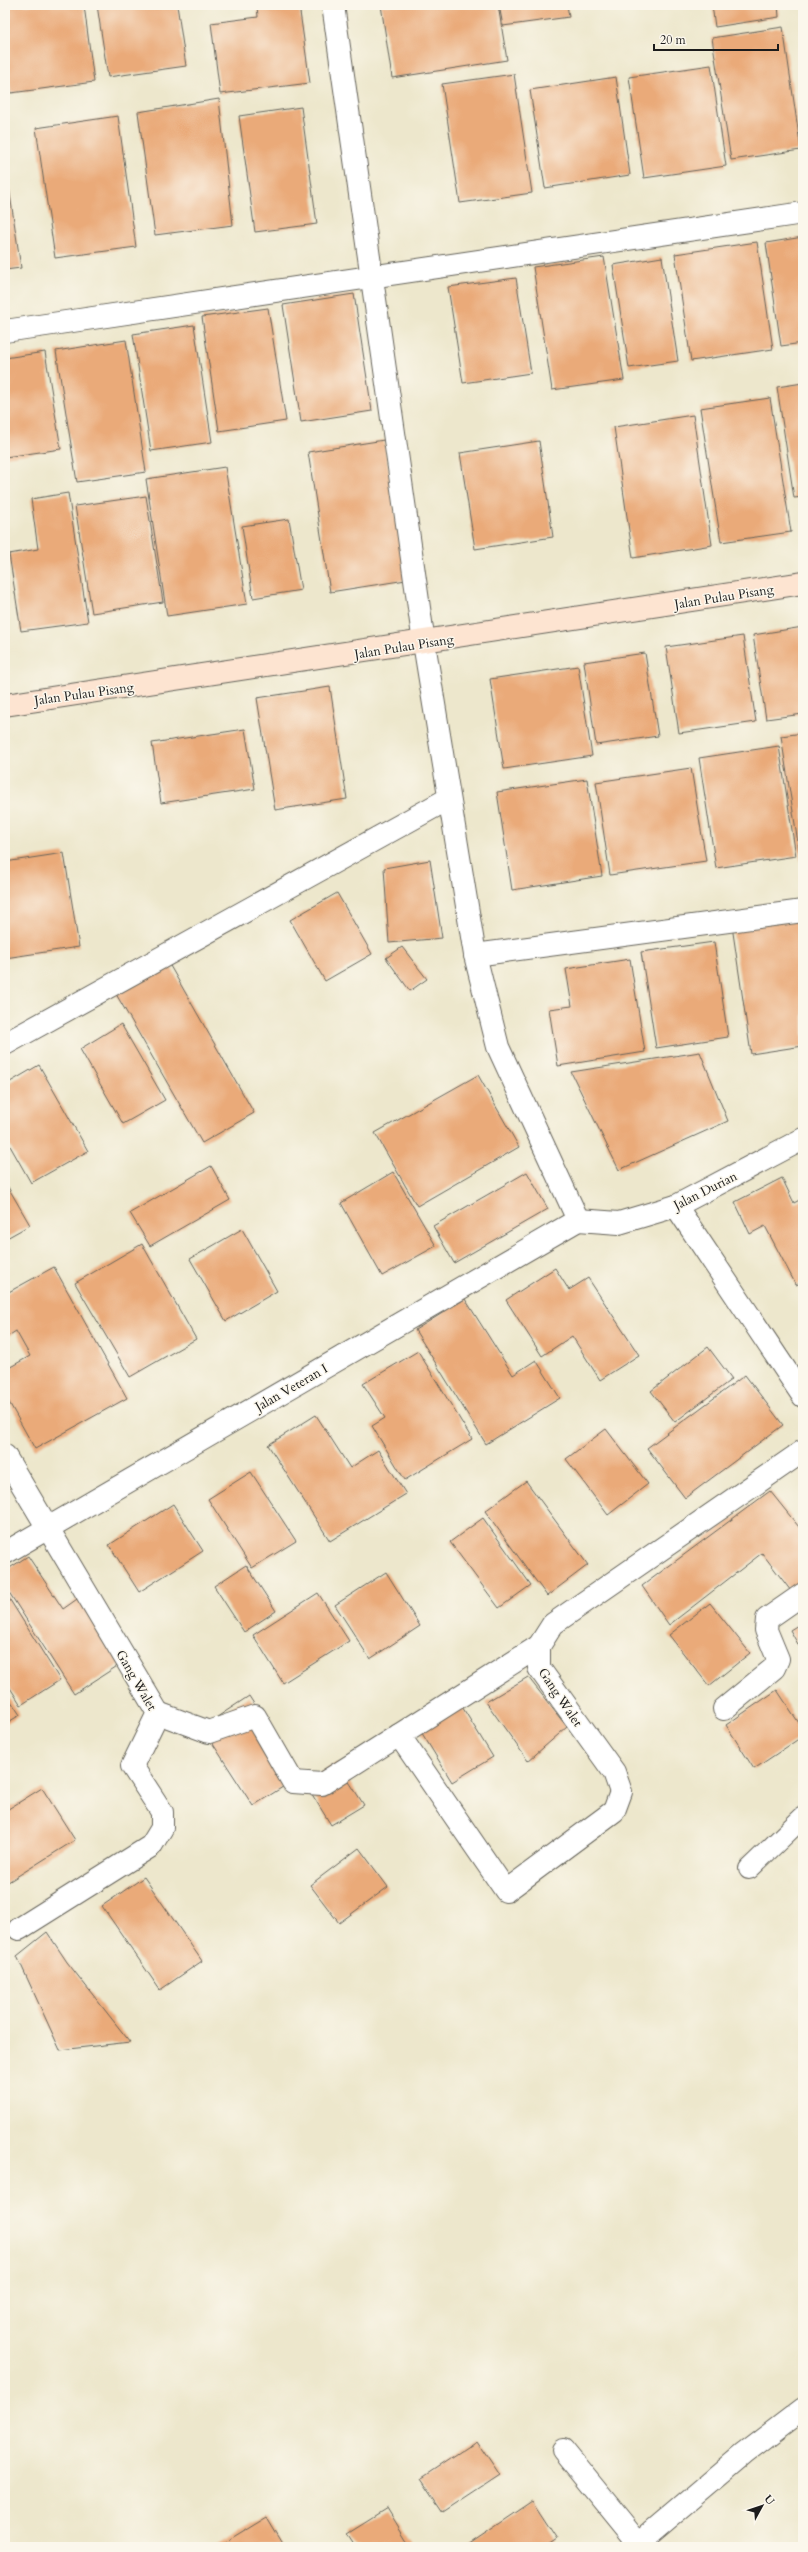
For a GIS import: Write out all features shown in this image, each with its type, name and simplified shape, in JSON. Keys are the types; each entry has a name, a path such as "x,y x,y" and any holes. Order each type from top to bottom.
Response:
{"street":[{"path":"333,5 374,277 424,643 448,799 475,956 498,1047 578,1220"},
{"path":"5,331 803,213"},
{"name":"Jalan Pulau Pisang","path":"5,705 424,643 803,584"},
{"path":"9,1040 448,799"},
{"path":"475,956 803,911"},
{"name":"Jalan Durian","path":"578,1220 619,1223 676,1206 803,1139"},
{"path":"676,1206 803,1396"},
{"name":"Jalan Veteran I","path":"5,1553 578,1220"},
{"path":"158,1713 209,1732 255,1716 293,1782 322,1784 538,1646 553,1624 803,1451"},
{"name":"Gang Walet","path":"5,1456 158,1713 132,1766 162,1812 162,1828 151,1846 19,1929"},
{"path":"724,1709 774,1668 778,1658 766,1630 767,1619 803,1594"},
{"name":"Gang Walet","path":"399,1735 506,1891 614,1811 621,1792 614,1772 539,1668 538,1646"},
{"path":"563,2450 640,2545 744,2454 803,2409"}],"lane":[{"path":"749,1869 803,1817"}],"building":[{"path":"5,5 84,5 94,82 11,93 5,53"},
{"path":"97,5 177,5 186,66 108,77"},
{"path":"257,5 299,5 310,83 220,94 211,23 258,17"},
{"path":"381,5 498,5 507,60 392,78"},
{"path":"499,5 567,5 569,17 503,26"},
{"path":"712,5 778,5 779,17 715,27"},
{"path":"783,27 801,150 731,160 712,38"},
{"path":"711,65 726,166 644,178 629,77"},
{"path":"514,74 532,193 460,203 442,84"},
{"path":"616,77 630,175 545,188 530,90"},
{"path":"219,99 233,225 155,235 138,112"},
{"path":"301,107 317,224 255,232 239,116"},
{"path":"118,116 136,247 55,258 36,128"},
{"path":"5,161 21,268 5,270"},
{"path":"803,237 803,343 781,346 766,243"},
{"path":"757,242 773,349 691,361 675,254"},
{"path":"604,257 624,380 552,390 533,267"},
{"path":"662,257 678,361 629,368 613,265"},
{"path":"516,278 531,373 463,383 448,287"},
{"path":"354,294 372,411 301,422 283,305"},
{"path":"268,308 286,421 219,431 202,317"},
{"path":"194,325 212,442 151,451 133,334"},
{"path":"126,340 146,472 77,482 56,351"},
{"path":"45,352 61,449 5,457 5,358"},
{"path":"803,383 803,497 794,498 777,387"},
{"path":"770,398 791,532 721,542 700,408"},
{"path":"693,415 712,545 633,558 614,427"},
{"path":"384,440 406,580 330,592 308,452"},
{"path":"539,441 553,537 475,549 460,453"},
{"path":"225,467 247,604 167,616 146,479"},
{"path":"68,493 88,622 21,631 9,554 38,549 31,499"},
{"path":"146,496 163,602 92,613 75,506"},
{"path":"289,519 301,590 253,598 242,526"},
{"path":"803,627 803,714 766,719 753,635"},
{"path":"743,636 756,722 679,733 666,647"},
{"path":"645,653 658,736 596,745 584,662"},
{"path":"578,666 592,756 504,769 490,679"},
{"path":"330,687 347,799 275,810 257,698"},
{"path":"245,729 255,789 161,803 152,743"},
{"path":"803,733 803,861 801,862 781,736"},
{"path":"779,746 796,856 716,868 699,758"},
{"path":"691,768 706,861 610,875 596,782"},
{"path":"587,779 602,876 512,890 497,792"},
{"path":"64,853 79,947 5,958 5,862"},
{"path":"430,860 442,938 389,943 384,868"},
{"path":"337,893 372,954 325,981 290,920"},
{"path":"803,916 803,1046 751,1054 732,926"},
{"path":"714,942 728,1037 656,1048 641,952"},
{"path":"402,947 427,979 410,991 386,958"},
{"path":"630,959 645,1052 558,1066 549,1009 572,1006 566,969"},
{"path":"169,964 254,1113 202,1143 116,994"},
{"path":"121,1024 165,1100 123,1124 80,1049"},
{"path":"700,1052 728,1121 619,1170 571,1072"},
{"path":"39,1065 88,1151 31,1183 5,1137 5,1085"},
{"path":"478,1075 519,1147 417,1206 375,1133"},
{"path":"211,1166 230,1200 150,1246 130,1213"},
{"path":"393,1172 436,1246 382,1276 341,1203"},
{"path":"527,1172 548,1209 454,1263 433,1226"},
{"path":"782,1178 794,1203 803,1198 803,1282 796,1285 765,1226 750,1234 735,1202"},
{"path":"5,1182 30,1225 5,1239"},
{"path":"242,1229 277,1291 226,1321 190,1259"},
{"path":"142,1244 196,1339 130,1377 75,1283"},
{"path":"54,1267 127,1398 35,1449 5,1395 5,1370 30,1356 16,1331 5,1338 5,1294"},
{"path":"555,1268 569,1290 588,1278 639,1355 600,1380 572,1336 542,1356 506,1300"},
{"path":"465,1299 513,1375 536,1360 560,1398 486,1444 415,1330"},
{"path":"708,1347 732,1379 675,1422 651,1391"},
{"path":"418,1351 472,1439 405,1480 372,1426 385,1418 363,1384"},
{"path":"745,1375 783,1425 685,1498 647,1448"},
{"path":"316,1415 350,1468 378,1450 406,1494 330,1541 268,1445"},
{"path":"606,1429 648,1484 608,1515 566,1459"},
{"path":"251,1472 296,1541 252,1568 208,1499"},
{"path":"526,1481 588,1565 547,1596 485,1511"},
{"path":"770,1491 803,1532 803,1580 791,1591 762,1553 669,1625 642,1586"},
{"path":"173,1504 203,1551 139,1592 109,1545"},
{"path":"483,1518 531,1585 499,1608 450,1542"},
{"path":"28,1556 63,1609 80,1597 122,1663 74,1694 5,1586 5,1571"},
{"path":"246,1565 276,1611 244,1632 214,1586"},
{"path":"386,1572 420,1626 370,1659 335,1605"},
{"path":"5,1592 60,1680 21,1705 5,1680"},
{"path":"318,1593 349,1641 283,1683 253,1635"},
{"path":"710,1603 750,1653 709,1686 669,1635"},
{"path":"803,1622 803,1653 790,1630"},
{"path":"528,1677 567,1727 528,1761 486,1702"},
{"path":"777,1690 803,1729 803,1736 754,1769 726,1725"},
{"path":"5,1692 20,1715 5,1724"},
{"path":"453,1692 493,1757 452,1782 412,1717"},
{"path":"249,1696 300,1776 253,1806 202,1727"},
{"path":"337,1763 364,1805 331,1825 305,1783"},
{"path":"42,1788 75,1840 5,1884 5,1811"},
{"path":"359,1848 388,1887 339,1923 310,1885"},
{"path":"144,1877 202,1961 160,1990 102,1906"},
{"path":"47,1932 67,1962 130,2042 60,2050 17,1956"},
{"path":"477,2441 500,2475 444,2512 421,2478"},
{"path":"532,2501 557,2539 545,2547 464,2547"},
{"path":"387,2508 409,2544 404,2547 356,2547 347,2533"},
{"path":"266,2517 284,2547 217,2547"}]}
